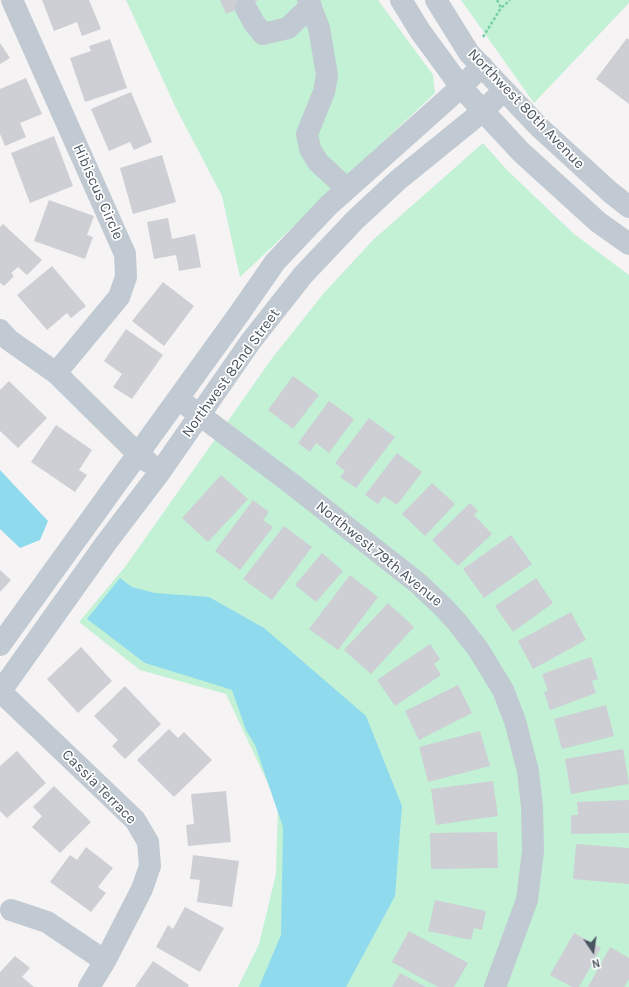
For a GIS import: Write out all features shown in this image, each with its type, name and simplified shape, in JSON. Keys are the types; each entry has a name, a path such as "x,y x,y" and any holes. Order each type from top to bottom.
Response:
{"street":[{"name":"Hibiscus Circle","path":"12,0 125,254 126,277 119,297 56,374"},
{"name":"Northwest 80th Avenue","path":"401,0 420,31 461,87 521,152 598,222 629,244"},
{"name":"Northwest 80th Avenue","path":"436,0 469,53 556,142 610,192 629,207"},
{"path":"246,8 254,24 263,34 288,28 310,3 319,28 327,75 324,92 307,134 310,149 318,162 347,189"},
{"name":"Northwest 82nd Street","path":"0,645 178,400 275,262 329,205 461,87 482,66"},
{"name":"Northwest 82nd Street","path":"0,692 106,543 160,472 251,341 303,275 355,220 398,180 483,111 504,90"},
{"path":"0,330 9,340 56,374 138,454 160,472"},
{"name":"Northwest 79th Avenue","path":"178,400 292,484 419,584 457,622 478,649 503,690 515,721 528,771 532,807 533,851 527,900 495,987"},
{"name":"Cassia Terrace","path":"0,692 135,820 148,842 150,866 142,888 105,961 89,987"},
{"path":"11,910 47,922 105,961"}],"path":[{"path":"497,0 501,8"},
{"path":"480,41 501,8 510,0"}],"green space":[{"path":"126,0 378,0 433,75 435,93 240,277 222,196 176,108"},
{"path":"461,0 629,0 629,3 534,103"},
{"path":"483,143 507,170 574,234 629,275 629,987 238,987 259,944 276,874 278,805 226,694 140,670 79,622 125,567 273,357 324,293 373,240"}],"water":[{"path":"0,470 48,521 40,540 20,548 0,529"},
{"path":"120,578 132,587 155,593 209,597 264,628 366,716 402,806 395,896 346,987 259,987 281,935 283,827 255,745 246,730 232,690 145,663 87,619"}],"building":[{"path":"42,0 89,0 101,29 82,36 77,22 54,31"},
{"path":"220,0 259,0 226,14"},
{"path":"627,38 629,40 629,104 596,79"},
{"path":"110,39 127,88 85,102 70,58 91,51 89,46"},
{"path":"0,43 10,58 0,64"},
{"path":"26,78 42,114 20,123 26,137 5,146 0,134 0,89"},
{"path":"131,92 152,142 134,150 130,142 109,151 91,109"},
{"path":"54,136 73,186 30,203 11,153"},
{"path":"162,155 176,202 133,214 120,168"},
{"path":"49,200 94,216 87,235 93,237 85,259 34,241"},
{"path":"168,218 172,239 195,234 201,267 179,271 176,255 154,259 147,222"},
{"path":"3,224 42,260 27,275 18,267 11,273 14,276 4,286 0,283 0,227"},
{"path":"52,266 86,306 71,318 67,313 47,330 17,295"},
{"path":"163,282 194,306 164,346 132,321"},
{"path":"126,329 163,355 132,399 113,387 122,374 104,361"},
{"path":"293,376 319,395 293,429 268,410"},
{"path":"9,381 47,418 18,448 0,431 0,390"},
{"path":"329,401 354,419 329,453 316,443 310,452 298,443"},
{"path":"369,418 395,437 356,488 340,477 345,471 335,463"},
{"path":"56,425 92,450 79,470 87,475 75,492 31,462"},
{"path":"397,453 422,472 397,505 384,496 378,504 365,495"},
{"path":"221,475 248,499 208,542 182,518"},
{"path":"432,483 455,504 425,536 402,514"},
{"path":"253,500 269,512 263,520 273,527 240,570 215,551"},
{"path":"470,503 478,511 474,515 492,534 458,566 432,540"},
{"path":"284,526 312,547 272,600 243,579"},
{"path":"511,535 532,564 484,598 463,569"},
{"path":"322,553 343,571 316,602 295,585"},
{"path":"0,570 11,580 0,592"},
{"path":"350,575 378,597 338,650 309,629"},
{"path":"536,578 553,603 513,632 495,606"},
{"path":"388,603 414,627 371,674 344,650"},
{"path":"571,612 586,640 533,669 518,641"},
{"path":"430,644 440,659 434,664 441,675 395,706 377,680"},
{"path":"81,647 112,681 78,713 47,679"},
{"path":"591,657 598,679 592,681 596,693 550,710 544,692 548,691 542,674"},
{"path":"458,685 472,713 419,740 405,711"},
{"path":"125,686 161,724 125,759 112,746 118,740 94,716"},
{"path":"606,705 614,736 562,749 554,719"},
{"path":"169,729 178,738 184,732 212,760 174,797 137,760"},
{"path":"480,731 490,766 428,782 419,747"},
{"path":"623,749 629,784 571,794 565,759"},
{"path":"17,751 46,783 7,818 0,811 0,766"},
{"path":"493,781 498,816 436,825 431,789"},
{"path":"54,786 91,822 60,853 32,827 42,816 33,807"},
{"path":"226,791 231,842 188,846 186,825 194,824 191,794"},
{"path":"629,800 629,833 571,834 571,815 578,815 577,802"},
{"path":"497,832 498,868 431,869 430,833"},
{"path":"576,844 629,848 629,884 573,879"},
{"path":"86,847 113,868 98,887 106,893 91,912 50,882 70,855 77,860"},
{"path":"193,855 239,861 232,907 197,902 200,880 190,879"},
{"path":"435,900 486,911 482,930 474,928 471,940 428,931"},
{"path":"185,907 224,928 200,972 156,947 168,925 173,929"},
{"path":"409,931 468,963 454,987 438,987 392,962"},
{"path":"574,933 601,948 579,987 572,987 550,975"},
{"path":"610,947 629,958 629,979 624,987 588,987"},
{"path":"15,956 30,968 22,977 34,987 0,987 0,972"},
{"path":"153,961 189,985 188,987 135,987"},
{"path":"400,973 426,987 392,987"}]}
